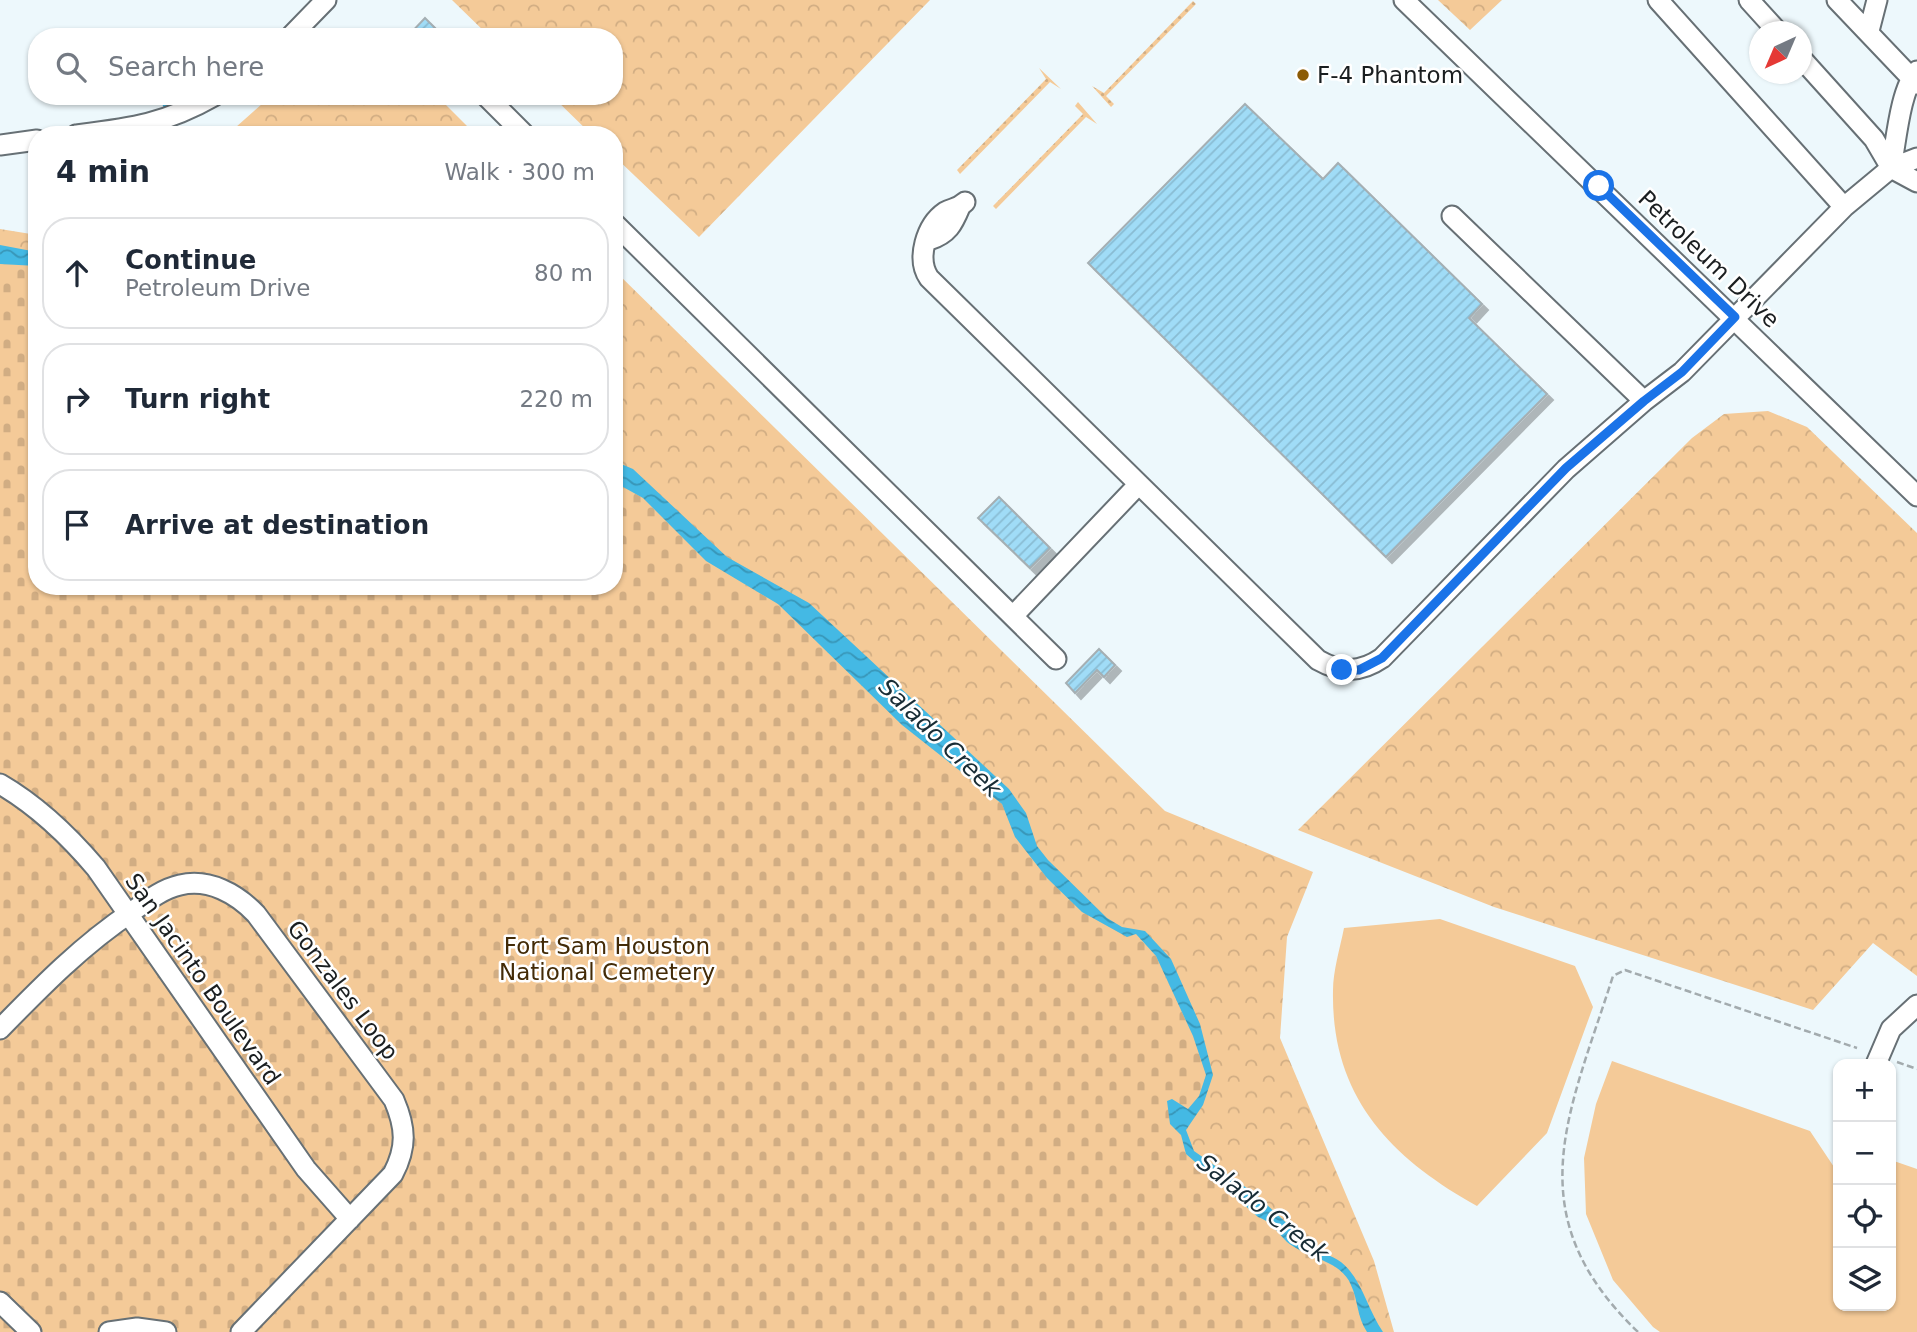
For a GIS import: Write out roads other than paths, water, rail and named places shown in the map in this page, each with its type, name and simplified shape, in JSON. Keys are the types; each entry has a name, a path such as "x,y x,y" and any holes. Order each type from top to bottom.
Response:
{"street":[{"path":"299,28 326,0"},
{"name":"Petroleum Drive","path":"1404,0 1735,317 1917,496"},
{"path":"1658,0 1844,207"},
{"path":"1749,0 1768,21"},
{"path":"1837,0 1915,77 1891,168"},
{"path":"1869,32 1877,0"},
{"path":"1812,70 1874,139 1891,168 1917,183"},
{"path":"143,126 174,117 197,105"},
{"path":"495,105 516,126"},
{"path":"0,145 28,141"},
{"path":"962,205 946,211 932,227 922,258 929,278 1318,660 1342,670 1359,670 1382,658 1566,468 1682,372 1844,207 1891,168 1917,159"},
{"path":"1452,216 1644,401"},
{"path":"623,232 1056,659"},
{"path":"1013,617 1138,485"},
{"name":"San Jacinto Boulevard","path":"0,784 41,811 74,841 306,1168 350,1219"},
{"name":"Gonzales Loop","path":"0,1029 65,962 162,891 181,884 202,883 222,889 242,900 394,1100 402,1119 405,1139 402,1157 393,1174 241,1332"},
{"path":"1878,1059 1891,1029 1917,1005"},
{"path":"0,1302 31,1332"},
{"path":"109,1332 137,1328 166,1332"}],"water":[{"path":"0,245 28,250 28,266 0,264"},
{"name":"Salado Creek","path":"623,465 633,469 727,557 809,603 1009,789 1026,813 1037,846 1048,860 1107,918 1122,927 1145,931 1171,959 1200,1024 1213,1075 1203,1105 1186,1130 1194,1151 1254,1193 1319,1253 1343,1264 1352,1273 1383,1332 1367,1332 1351,1285 1339,1270 1287,1242 1271,1224 1258,1217 1186,1154 1181,1135 1170,1124 1167,1101 1172,1099 1188,1109 1199,1096 1206,1075 1193,1036 1156,956 1136,934 1127,937 1082,912 1047,878 1015,837 1002,804 902,725 778,604 706,561 643,498 623,487"}],"waterway":[{"path":"165,105 167,111"}],"place":[{"name":"F-4 Phantom","path":"1303,75"}],"park label":[{"name":"Fort Sam Houston National Cemetery","path":"607,959"}]}
